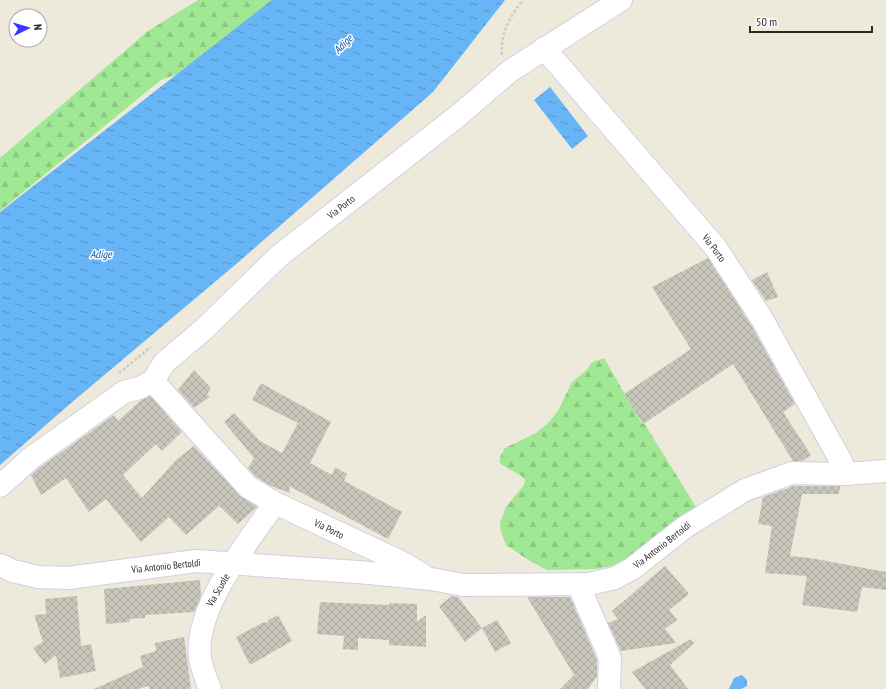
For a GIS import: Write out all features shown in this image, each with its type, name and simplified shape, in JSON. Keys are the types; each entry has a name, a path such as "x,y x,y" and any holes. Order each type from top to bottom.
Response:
{"street":[{"name":"Via Porto","path":"431,579 401,562 364,546 275,503 248,487 152,381 164,363 203,330 279,256 460,114 510,71 621,0"},
{"name":"Via Porto","path":"544,48 716,248 762,319 841,461 846,474"},
{"path":"0,486 30,458 124,392 139,388 152,381"},
{"name":"Via Antonio Bertoldi","path":"0,565 13,572 38,577 68,578 196,561 358,572 431,579 463,585 589,584 615,578 633,568 684,527 745,490 792,473 846,474 886,471"},
{"name":"Via Scuole","path":"210,689 200,657 201,631 206,611 234,563 275,503"},
{"path":"358,572 364,546"},
{"path":"578,584 610,658 609,689"}],"path":[{"path":"510,71 502,60 501,44 506,27 517,7 523,0"}],"green space":[{"path":"198,0 281,0 177,74 161,80 0,211 0,158 148,31"},
{"path":"604,358 642,424 644,423 698,510 621,564 596,569 547,570 506,545 500,523 506,507 524,485 525,479 500,463 500,457 505,448 536,433 548,423 558,411 572,382 587,370 591,363"}],"water":[{"name":"Adige","path":"272,0 505,0 433,92 235,265 0,465 0,212"},
{"path":"550,87 588,136 572,149 534,100"},
{"path":"742,675 747,680 747,686 741,689 729,689 734,678"}],"building":[{"path":"708,258 751,325 795,404 783,412 811,455 802,461 793,461 733,364 643,424 624,394 691,349 652,287"},
{"path":"767,272 778,297 766,301 752,280"},
{"path":"194,370 211,388 207,394 210,397 194,408 178,390"},
{"path":"261,383 331,422 310,463 332,475 335,467 347,474 344,481 402,512 388,539 289,486 290,493 271,486 256,477 248,468 254,458 224,422 234,413 260,441 282,453 298,423 252,400"},
{"path":"150,396 182,432 162,451 156,444 123,475 142,498 176,460 194,446 239,495 257,507 238,524 219,506 186,535 169,517 141,542 106,499 89,512 66,478 41,495 31,475 114,415 118,421 140,401"},
{"path":"794,486 840,486 839,494 802,494 790,556 810,558 886,572 886,590 862,587 857,612 802,605 807,576 765,573 772,526 758,524 763,497"},
{"path":"665,566 689,594 669,610 677,620 665,629 676,643 621,651 608,623 618,619 612,611"},
{"path":"200,580 201,596 194,612 145,615 145,618 130,619 130,622 106,624 104,589"},
{"path":"77,596 81,646 91,644 96,671 60,678 56,655 45,664 33,648 43,642 34,615 46,614 45,599"},
{"path":"452,596 458,597 482,628 465,642 439,606"},
{"path":"527,597 570,597 597,660 597,676 588,689 560,689 574,675"},
{"path":"320,602 389,605 389,603 417,604 417,622 426,615 426,647 389,645 389,640 358,638 358,650 343,649 344,636 317,634"},
{"path":"278,615 292,641 250,665 236,637 262,623 269,622 268,620"},
{"path":"497,620 511,643 495,652 482,628"},
{"path":"184,637 191,689 150,689 148,686 138,689 94,689 143,667 140,656 156,651 155,643"},
{"path":"691,639 694,643 670,665 688,689 645,689 632,672"}]}
